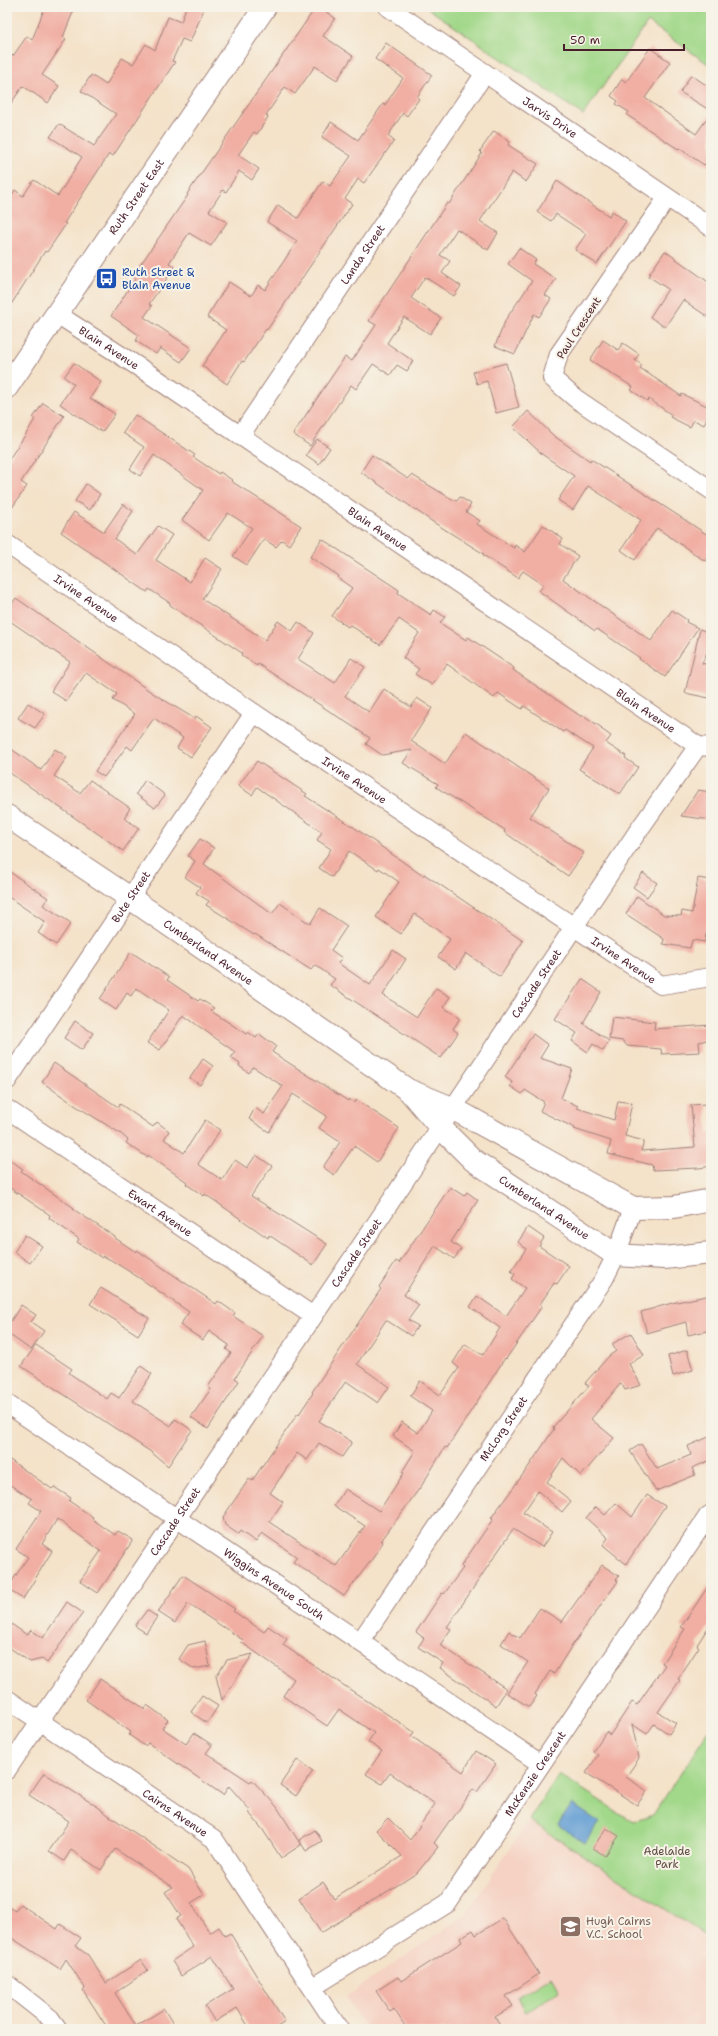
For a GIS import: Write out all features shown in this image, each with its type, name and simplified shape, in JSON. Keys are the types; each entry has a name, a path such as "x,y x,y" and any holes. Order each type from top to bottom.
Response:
{"street":[{"name":"Ruth Street East","path":"7,387 265,7"},
{"name":"Jarvis Drive","path":"388,7 711,227"},
{"name":"Landa Street","path":"240,436 485,73"},
{"name":"Paul Crescent","path":"667,198 559,354 552,378 575,398 711,490"},
{"name":"Blain Avenue","path":"57,314 705,746"},
{"name":"Irvine Avenue","path":"7,544 661,985 711,977"},
{"name":"Bute Street","path":"7,1081 254,712"},
{"name":"Cascade Street","path":"7,1770 177,1519 242,1419 314,1316 573,927 705,746"},
{"name":"Cumberland Avenue","path":"7,816 130,898 408,1090 452,1108 633,1208"},
{"name":"Cumberland Avenue","path":"408,1090 440,1127 473,1160 616,1255"},
{"name":"Ewart Avenue","path":"7,1109 314,1316"},
{"path":"633,1208 674,1207 711,1200"},
{"name":"McLorg Street","path":"360,1642 604,1279 616,1255 633,1208"},
{"path":"616,1255 664,1258 711,1253"},
{"name":"Wiggins Avenue South","path":"7,1404 541,1764"},
{"name":"McKenzie Crescent","path":"313,1987 448,1903 708,1516 711,1514"},
{"name":"Cairns Avenue","path":"7,1699 214,1839 313,1987 339,2029"},
{"path":"7,1984 50,2018 58,2029"}],"shaded area":[{"name":"Hugh Cairns V.C. School","path":"529,1820 711,1939 711,2029 366,2029 346,1997 465,1915"}],"green space":[{"path":"426,7 711,7 711,66 648,22 583,115"},
{"name":"Adelaide Park","path":"711,1728 711,1939 529,1820 559,1774 633,1822 653,1815"},
{"path":"551,1976 560,1991 526,2012 517,1997"}],"water":[{"path":"572,1804 599,1822 585,1843 558,1825"}],"building":[{"path":"45,7 75,7 63,37 66,39 42,75 59,86 48,103 23,86 7,109 7,62 27,36 32,40"},
{"path":"186,7 205,7 190,42 182,39 172,61 175,62 113,156 109,154 64,223 66,224 47,252 45,251 7,311 7,202 15,190 23,196 34,180 58,196 82,157 50,137 59,124 94,146 116,114 81,91 91,75 106,85 122,58 133,64 146,44 155,50 168,17 181,22"},
{"path":"316,7 319,7 335,18 323,36 353,56 337,80 315,66 295,94 285,87 266,115 268,117 257,134 254,132 238,155 259,169 252,180 239,171 226,192 223,190 209,211 227,222 211,246 189,233 169,263 175,267 149,304 152,306 144,317 191,348 181,362 160,348 156,354 136,341 139,335 111,316 135,279 132,277 188,195 187,194"},
{"path":"386,43 432,75 417,97 419,99 407,116 403,113 388,136 394,141 364,183 358,179 345,199 352,204 267,330 266,329 244,362 242,361 227,384 202,366 226,330 207,317 229,282 251,296 258,285 265,290 297,241 267,222 278,205 298,218 323,181 330,186 351,156 322,137 331,122 358,140 383,104 385,105 403,78 375,59"},
{"path":"650,48 670,62 645,98 696,134 711,113 711,168 679,148 678,149 627,115 629,112 616,104 618,101 611,96 622,79 626,82"},
{"path":"691,75 711,88 711,111 680,92"},
{"path":"494,131 510,142 508,145 538,164 526,182 512,172 480,221 498,233 488,250 457,229 440,255 450,261 442,273 461,286 454,296 425,277 411,298 441,318 430,334 404,317 387,343 413,361 407,371 397,365 390,375 373,364 356,389 351,385 310,446 293,434 345,357 352,361 376,325 369,321 447,203 449,204 482,153 480,151"},
{"path":"557,181 609,216 612,211 626,221 597,264 575,250 586,234 556,214 551,221 537,212"},
{"path":"519,248 536,260 533,264 556,279 545,295 551,299 539,317 534,314 515,354 495,346 506,319 532,281 508,264"},
{"path":"665,251 711,284 711,319 683,300 665,327 650,317 668,289 648,276"},
{"path":"603,340 618,350 623,343 639,354 635,360 642,365 640,368 681,396 682,394 711,408 704,425 694,420 690,427 670,417 672,415 649,399 647,401 631,390 633,387 590,360"},
{"path":"74,363 101,382 90,398 115,414 102,432 60,404 74,384 64,377"},
{"path":"506,363 519,407 496,413 487,381 477,384 473,372"},
{"path":"43,403 64,416 21,482 27,486 7,515 7,462 28,431 35,419 33,418"},
{"path":"528,411 554,436 590,461 591,459 711,537 711,552 705,561 657,528 635,560 621,550 641,520 588,486 573,510 558,500 574,476 543,455 513,427"},
{"path":"135,415 195,455 193,457 219,474 220,472 232,480 231,481 301,526 289,545 282,540 276,547 264,539 247,565 233,556 252,528 228,513 209,540 182,520 203,490 154,455 140,476 130,469 144,447 123,433"},
{"path":"317,439 330,448 319,464 306,455"},
{"path":"372,455 408,479 412,475 450,498 457,501 460,497 471,504 466,512 480,521 477,524 514,548 515,545 525,552 543,525 563,539 560,544 578,556 563,579 651,641 672,610 687,620 686,622 698,628 665,677 639,659 640,658 597,629 595,631 539,591 544,585 523,571 518,578 361,472"},
{"path":"86,484 100,494 90,510 75,501"},
{"path":"123,504 133,511 115,539 137,555 158,526 172,535 156,560 190,582 205,558 222,569 202,599 265,640 278,621 292,631 298,622 314,633 298,659 335,683 351,658 365,667 345,696 369,712 384,689 411,707 417,698 432,708 411,741 445,764 466,732 549,788 530,817 584,853 568,876 504,832 505,830 436,787 438,784 403,763 412,750 382,755 366,744 370,738 258,664 257,666 241,655 242,653 170,605 170,603 149,589 147,592 61,532 74,512 104,532"},
{"path":"322,539 399,590 398,593 431,615 434,610 445,617 440,623 466,640 468,637 582,717 583,715 602,728 601,729 611,736 606,743 626,756 625,758 638,767 620,794 579,769 593,748 565,730 563,732 524,706 522,709 498,693 494,698 447,664 432,685 415,674 419,669 403,658 419,633 399,619 380,645 350,625 348,627 332,616 352,588 338,578 339,576 310,557"},
{"path":"16,598 151,692 195,719 196,716 212,727 191,757 177,748 183,738 154,718 132,750 127,746 104,777 95,771 135,714 113,700 117,694 86,673 66,701 51,691 70,662 7,619 7,611"},
{"path":"700,629 711,634 711,644 702,663 711,666 711,688 709,698 685,693"},
{"path":"28,703 45,714 35,728 18,718"},
{"path":"7,746 41,770 55,749 67,757 54,776 80,793 90,780 130,808 124,818 139,828 123,851 7,771"},
{"path":"257,761 307,794 305,796 352,826 423,876 424,874 523,941 500,977 466,953 456,969 438,957 450,939 415,914 401,934 376,917 399,882 379,868 378,870 349,851 332,877 319,868 331,849 317,840 322,832 257,787 252,795 238,786"},
{"path":"145,780 165,795 155,808 136,794"},
{"path":"698,790 711,792 711,820 681,816"},
{"path":"200,839 214,848 204,864 272,914 280,903 310,924 320,908 347,926 331,950 342,958 338,963 370,985 393,950 406,959 383,995 417,1017 436,988 450,997 443,1007 460,1018 453,1029 458,1033 441,1058 330,985 335,979 315,965 311,970 206,905 209,901 196,893 200,887 185,877 195,861 188,856"},
{"path":"7,870 48,898 43,905 71,923 56,945 38,933 45,922 7,896"},
{"path":"643,873 657,883 647,897 633,887"},
{"path":"698,878 711,880 711,935 706,934 705,942 692,940 690,948 663,944 664,939 626,914 637,896 664,915 681,916 682,911 692,913"},
{"path":"131,952 169,977 167,980 198,1001 200,999 214,1008 211,1011 246,1034 248,1032 256,1038 259,1034 276,1046 272,1052 348,1101 349,1099 355,1103 356,1100 399,1128 377,1162 354,1146 334,1175 323,1167 340,1142 319,1128 327,1116 293,1094 269,1132 249,1119 255,1108 264,1114 283,1086 253,1067 249,1073 239,1066 240,1064 231,1058 235,1052 183,1015 160,1050 147,1043 169,1010 136,988 131,996 127,993 116,1010 100,999"},
{"path":"582,979 601,992 583,1023 609,1041 603,1051 593,1044 588,1052 572,1041 577,1033 555,1019"},
{"path":"612,1017 655,1022 654,1029 711,1025 711,1039 699,1042 700,1052 662,1054 661,1049 627,1046 623,1041 609,1039"},
{"path":"75,1021 93,1033 82,1050 64,1038"},
{"path":"533,1034 548,1045 540,1058 572,1069 561,1098 578,1106 577,1108 614,1120 618,1101 632,1103 625,1136 644,1141 641,1151 695,1147 691,1105 706,1104 708,1134 711,1133 711,1166 653,1170 652,1165 608,1154 611,1141 574,1129 575,1128 540,1111 544,1102 525,1090 522,1094 510,1086 512,1082 505,1077"},
{"path":"203,1059 213,1066 200,1085 190,1078"},
{"path":"54,1063 118,1107 120,1104 153,1127 157,1122 169,1131 164,1139 184,1153 205,1120 220,1130 198,1164 222,1180 235,1160 247,1168 256,1155 272,1166 251,1196 327,1244 313,1265 269,1235 268,1238 205,1194 204,1196 186,1184 187,1182 148,1155 147,1157 126,1143 128,1140 120,1133 76,1106 42,1082"},
{"path":"7,1158 23,1169 21,1171 74,1208 73,1209 136,1252 137,1250 216,1304 218,1301 235,1313 233,1316 263,1336 235,1378 239,1381 208,1429 191,1417 211,1389 208,1387 231,1353 226,1349 229,1345 209,1331 203,1340 180,1325 189,1312 111,1260 103,1256 102,1258 77,1242 79,1239 49,1218 50,1215 10,1188 7,1192"},
{"path":"450,1187 464,1196 467,1192 478,1200 451,1242 461,1249 454,1259 435,1246 404,1295 419,1305 408,1320 418,1326 411,1336 386,1320 357,1364 389,1387 378,1403 346,1381 319,1421 352,1442 342,1457 319,1443 307,1460 297,1453 270,1493 283,1502 269,1522 336,1566 365,1526 334,1506 345,1489 379,1511 404,1473 402,1472 415,1451 393,1436 402,1422 418,1433 432,1411 410,1396 420,1381 440,1395 459,1368 453,1363 465,1344 483,1355 500,1328 470,1307 477,1296 506,1316 525,1288 512,1279 515,1274 511,1271 526,1249 518,1242 528,1227 544,1238 539,1246 569,1266 557,1284 554,1283 540,1304 542,1306 506,1359 505,1358 447,1448 445,1447 422,1485 381,1541 383,1542 373,1558 344,1596 293,1562 297,1557 262,1533 256,1542 240,1531 238,1534 225,1525 223,1517 249,1479 252,1481 298,1413 299,1414 381,1289 379,1287 396,1261 399,1263"},
{"path":"25,1235 42,1246 30,1263 14,1252"},
{"path":"101,1288 149,1318 138,1335 90,1304"},
{"path":"711,1295 711,1330 688,1335 686,1322 647,1333 641,1312 672,1303"},
{"path":"21,1305 36,1315 31,1322 44,1331 31,1350 7,1333 7,1327"},
{"path":"631,1333 644,1355 629,1364 641,1385 625,1390 621,1383 591,1419 614,1438 581,1476 563,1458 547,1482 571,1501 562,1512 538,1491 523,1513 552,1532 542,1547 513,1529 447,1627 451,1629 440,1645 507,1689 496,1706 440,1668 443,1663 418,1647 424,1638 416,1632 442,1593 444,1594 463,1568 461,1566 493,1519 491,1518 527,1469 554,1429 553,1427 589,1386 585,1383 609,1356 616,1351 612,1344"},
{"path":"36,1345 72,1369 69,1373 107,1399 111,1393 119,1398 141,1366 152,1374 133,1401 171,1426 175,1419 192,1430 168,1466 151,1452 21,1366"},
{"path":"687,1350 693,1370 673,1376 668,1356"},
{"path":"711,1436 711,1460 692,1468 695,1475 656,1491 630,1451 641,1444 657,1469 691,1455 688,1446"},
{"path":"7,1458 52,1489 54,1487 71,1498 69,1501 93,1517 92,1519 115,1535 118,1531 133,1540 98,1593 80,1581 101,1551 57,1519 42,1544 52,1551 23,1599 7,1589 28,1557 16,1549 41,1511 29,1503 32,1499 7,1483"},
{"path":"647,1495 665,1506 626,1564 603,1545 608,1538 586,1518 596,1507 605,1515 616,1503 632,1517"},
{"path":"602,1565 619,1576 616,1580 618,1581 571,1647 554,1674 550,1671 535,1694 537,1696 529,1707 507,1693 528,1662 501,1644 509,1631 520,1638 540,1608 562,1622"},
{"path":"183,1575 235,1609 233,1611 264,1632 268,1626 287,1639 283,1645 414,1732 411,1736 463,1772 476,1751 496,1764 477,1792 473,1789 451,1821 450,1820 434,1843 438,1847 417,1873 321,1933 299,1898 323,1882 334,1899 402,1856 376,1830 388,1818 410,1840 435,1804 390,1773 382,1784 366,1774 382,1751 368,1742 374,1733 339,1709 327,1726 283,1696 294,1679 241,1642 243,1640 188,1604 175,1623 158,1612"},
{"path":"711,1582 711,1623 697,1645 699,1647 678,1679 680,1680 658,1712 676,1723 669,1734 654,1724 647,1734 632,1724 639,1758 626,1777 647,1791 637,1805 586,1773 598,1755 593,1751 606,1732 610,1735 632,1702 637,1705 665,1665 662,1663 685,1629 681,1627"},
{"path":"67,1602 83,1613 47,1663 42,1659 30,1662 7,1646 7,1621 27,1635 31,1630 43,1638"},
{"path":"147,1610 157,1617 146,1633 135,1626"},
{"path":"205,1641 210,1666 194,1669 179,1659 188,1645"},
{"path":"253,1654 222,1700 216,1676 227,1660"},
{"path":"100,1679 145,1709 147,1705 168,1720 162,1728 186,1744 194,1733 212,1745 206,1753 250,1782 252,1780 277,1807 301,1845 281,1858 263,1830 250,1814 249,1809 229,1786 223,1795 148,1743 145,1746 129,1735 131,1732 86,1700"},
{"path":"202,1696 218,1706 207,1723 191,1712"},
{"path":"297,1760 313,1771 296,1796 280,1785"},
{"path":"44,1773 101,1809 188,1869 204,1895 191,1903 210,1933 219,1927 225,1936 230,1933 285,2022 274,2029 250,2029 237,2008 215,2022 205,2006 233,1989 212,1956 181,1976 172,1961 193,1947 176,1919 181,1916 165,1892 173,1887 115,1849 101,1870 71,1850 64,1861 49,1851 69,1821 29,1795"},
{"path":"606,1828 619,1836 605,1856 593,1848"},
{"path":"315,1830 322,1841 306,1851 299,1840"},
{"path":"20,1904 57,1929 60,1924 81,1938 75,1946 88,1955 106,1983 141,1960 148,1970 115,1993 136,2026 164,2009 173,2024 165,2029 108,2029 83,1990 85,1988 66,1959 60,1969 7,1935 7,1906 15,1911"},
{"path":"503,1918 539,1974 506,1996 513,2006 495,2017 502,2029 407,2029 394,2009 390,2012 376,1991 398,1977 401,1981 462,1942 460,1938 473,1930 476,1935"}],"place":[{"name":"Ruth Street & Blain Avenue","path":"107,278"},
{"name":"Hugh Cairns V.C. School","path":"570,1927"}]}
